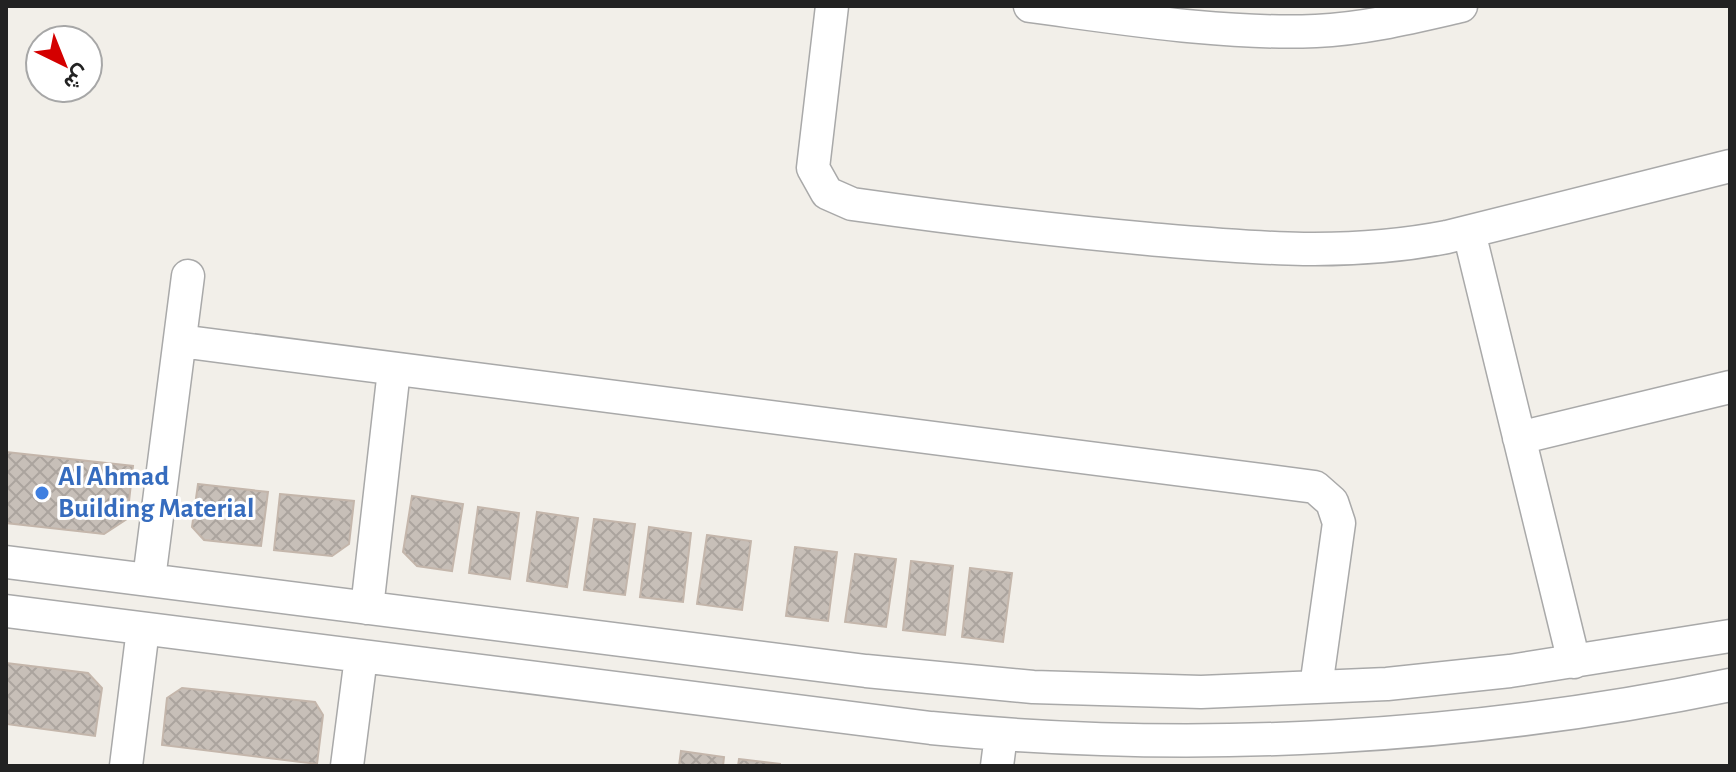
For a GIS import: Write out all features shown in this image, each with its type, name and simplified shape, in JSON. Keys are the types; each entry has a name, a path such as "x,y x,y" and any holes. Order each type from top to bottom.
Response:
{"street":[{"path":"832,6 812,159 820,186 843,202 1049,230 1280,250 1367,249 1469,232 1730,166"},
{"path":"1031,6 1276,31 1354,28 1422,10 1461,6"},
{"path":"1469,232 1574,662"},
{"path":"149,579 188,276"},
{"path":"180,341 1315,487 1332,502 1339,523 1316,687"},
{"path":"367,608 394,370"},
{"path":"1519,438 1730,387"},
{"path":"6,562 950,681 1117,691 1201,692 1449,678 1574,662 1730,636"},
{"path":"72,619 78,571"},
{"path":"6,611 361,657 999,750 1116,740 1249,753 1590,709 1730,685"},
{"path":"126,766 143,629"},
{"path":"347,766 361,657"},
{"path":"1449,678 1451,726"}],"building":[{"path":"6,452 133,466 127,519 104,534 6,523"},
{"path":"198,484 268,492 261,546 204,540 192,527"},
{"path":"280,494 354,501 349,544 332,556 274,550"},
{"path":"412,496 463,504 452,571 417,566 403,552"},
{"path":"478,507 519,513 510,579 469,573"},
{"path":"537,512 578,518 567,587 527,581"},
{"path":"594,519 635,524 625,595 584,590"},
{"path":"649,527 691,533 683,602 640,597"},
{"path":"707,535 751,541 742,610 697,604"},
{"path":"795,547 837,552 828,621 786,616"},
{"path":"855,554 896,559 886,627 845,622"},
{"path":"911,561 953,566 945,635 903,630"},
{"path":"970,568 1012,573 1003,642 962,637"},
{"path":"6,663 88,673 102,688 95,736 6,724"},
{"path":"182,688 315,702 323,715 317,764 162,745 167,698"},
{"path":"681,751 724,757 723,766 679,766"},
{"path":"739,759 780,764 780,766 738,766"}],"place":[{"name":"Al Ahmad Building Material","path":"42,493"}]}
